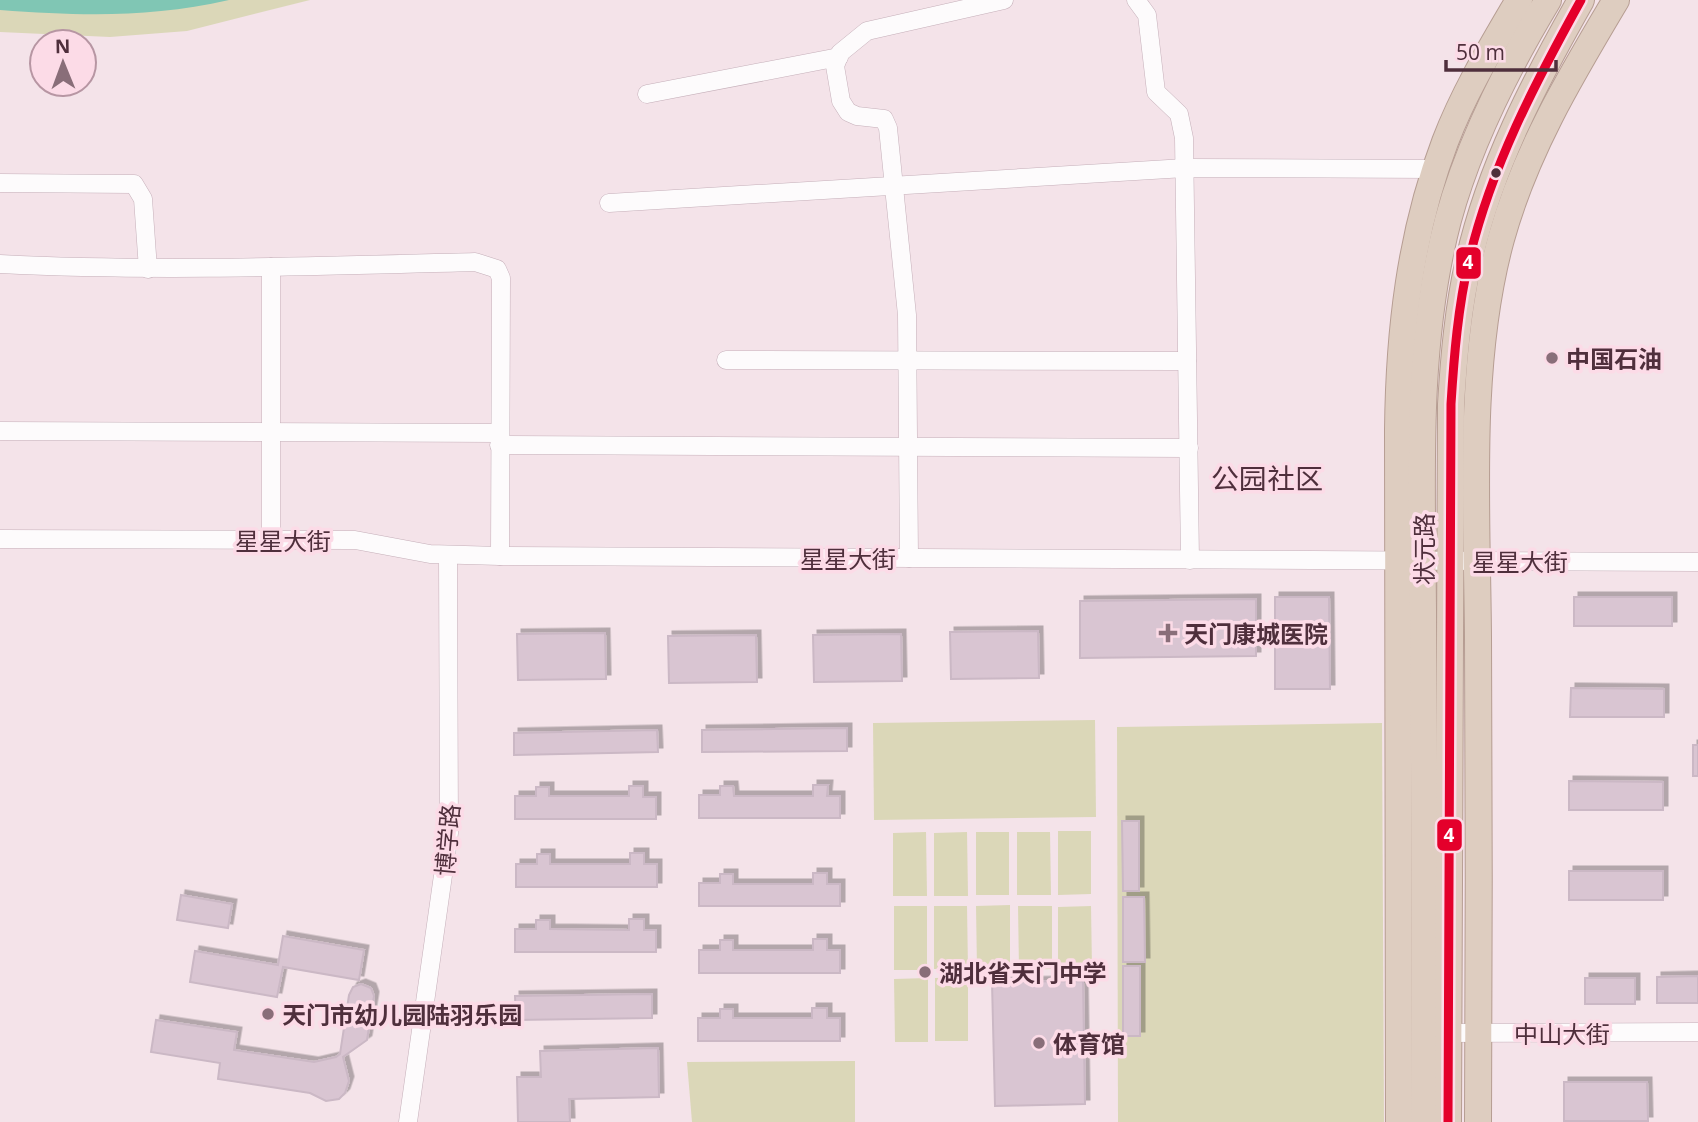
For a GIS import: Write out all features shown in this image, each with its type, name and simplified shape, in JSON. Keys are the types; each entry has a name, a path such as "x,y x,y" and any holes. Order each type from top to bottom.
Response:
{"highway":[{"path":"1399,1122 1410,560 1399,390 1408,287 1436,169 1459,111 1519,0"},
{"name":"状元路","path":"1448,1122 1437,1033 1410,560 1429,332 1439,258 1463,175 1513,61 1548,0"},
{"name":"状元路","path":"1424,1122 1437,1033 1454,356 1474,302 1481,212 1498,165 1539,75 1581,0"},
{"path":"1478,1122 1479,419 1474,302 1501,239 1529,157 1559,96 1616,0"},
{"path":"1408,287 1429,332"},
{"path":"1451,440 1479,419"}],"street":[{"path":"909,558 907,315 888,128 884,119 857,116 848,112 841,101 835,66 839,57 867,31 1004,0"},
{"path":"1136,0 1147,15 1156,92 1179,114 1185,168 1190,560"},
{"path":"647,94 839,57"},
{"path":"609,204 1185,168 1436,169"},
{"path":"0,183 134,184 142,199 148,269"},
{"path":"0,264 148,269 475,262 498,269 501,278 500,556"},
{"path":"271,267 271,539"},
{"path":"726,360 1188,362"},
{"path":"0,431 271,432 908,447 1189,448"},
{"name":"星星大街","path":"0,539 355,540 448,555 500,556 1698,562"},
{"name":"博学路","path":"408,1122 449,833 448,555"},
{"name":"中山大街","path":"1437,1033 1698,1032"}],"shaded area":[{"path":"0,0 310,0 187,31 110,37 98,36 98,28 28,28 28,33 0,32"},
{"path":"0,0 229,0 143,13 59,14 0,10"},
{"path":"1095,720 1096,817 874,820 873,723"},
{"path":"1382,723 1384,1122 1118,1122 1117,727"},
{"path":"1058,831 1091,831 1091,894 1058,895"},
{"path":"926,832 927,896 893,896 893,833"},
{"path":"967,832 968,896 934,896 934,833"},
{"path":"976,832 1009,832 1009,895 976,895"},
{"path":"1017,832 1050,832 1051,895 1017,895"},
{"path":"1010,905 1010,969 977,969 976,906"},
{"path":"894,906 927,906 927,970 894,970"},
{"path":"934,906 967,906 968,969 934,969"},
{"path":"1018,906 1052,906 1052,969 1019,970"},
{"path":"1091,906 1092,970 1058,970 1058,907"},
{"path":"968,977 968,1041 935,1041 935,978"},
{"path":"928,978 928,1042 895,1042 894,979"},
{"path":"855,1061 855,1122 692,1122 687,1062"}],"building":[{"path":"1275,597 1329,597 1330,689 1275,689"},
{"path":"1574,597 1672,597 1672,626 1574,626"},
{"path":"1256,599 1256,656 1080,658 1080,601"},
{"path":"1038,631 1039,678 951,679 950,632"},
{"path":"605,633 606,679 518,680 517,634"},
{"path":"901,634 902,681 814,682 813,635"},
{"path":"756,635 757,682 669,683 668,636"},
{"path":"1571,688 1664,689 1664,717 1570,717"},
{"path":"847,728 847,751 702,752 702,730"},
{"path":"657,730 658,752 514,755 514,733"},
{"path":"1693,745 1698,745 1698,776 1693,776"},
{"path":"1569,781 1663,782 1663,810 1569,810"},
{"path":"813,785 828,785 827,796 840,796 840,818 699,818 699,795 720,795 720,786 733,786 734,796 813,796"},
{"path":"629,786 643,786 643,797 656,797 656,819 515,819 515,796 536,796 536,787 549,787 549,796 629,796"},
{"path":"1122,821 1139,821 1139,891 1123,891"},
{"path":"630,853 644,853 644,864 657,864 657,887 516,887 516,864 537,864 537,854 550,854 550,864 630,864"},
{"path":"1569,871 1663,871 1663,900 1569,900"},
{"path":"813,873 827,873 827,884 840,884 840,906 699,906 699,883 720,883 720,874 733,874 733,884 813,884"},
{"path":"181,895 232,904 228,928 177,920"},
{"path":"1123,897 1144,897 1145,962 1123,962"},
{"path":"629,919 644,919 644,930 656,930 656,952 515,952 515,929 536,929 536,920 550,920 550,929 629,930"},
{"path":"283,936 364,950 359,980 283,967 277,997 190,982 195,951 278,965"},
{"path":"813,939 827,939 827,950 840,950 840,973 699,973 699,950 720,950 720,940 733,940 733,950 813,950"},
{"path":"1123,966 1140,966 1140,1036 1123,1036"},
{"path":"1698,976 1698,1003 1657,1003 1657,977"},
{"path":"1585,978 1635,978 1635,1004 1585,1004"},
{"name":"体育馆","path":"1083,981 1085,1104 995,1106 992,982"},
{"path":"361,984 371,988 374,996 367,1040 343,1057 349,1081 345,1093 339,1099 326,1101 310,1093 218,1079 220,1063 151,1052 156,1020 237,1032 234,1050 314,1062 336,1057 340,1054 349,995 353,987"},
{"path":"652,994 652,1018 516,1020 515,996"},
{"path":"812,1008 827,1008 827,1018 840,1018 840,1041 698,1041 698,1018 720,1018 720,1009 733,1009 733,1018 812,1018"},
{"path":"658,1048 659,1097 569,1099 570,1122 518,1122 517,1077 541,1077 540,1051"},
{"path":"1564,1082 1647,1082 1648,1121 1564,1121"}],"transit line":[{"name":"4","path":"1448,1122 1451,404 1457,332 1469,260 1489,192 1531,94 1581,0"}],"place":[{"name":"中国石油","path":"1552,358"},
{"name":"天门康城医院","path":"1168,633"},
{"name":"湖北省天门中学","path":"925,972"},
{"name":"天门市幼儿园陆羽乐园","path":"268,1014"},
{"name":"体育馆","path":"1039,1043"}],"district":[{"name":"公园社区","path":"1267,478"}]}
